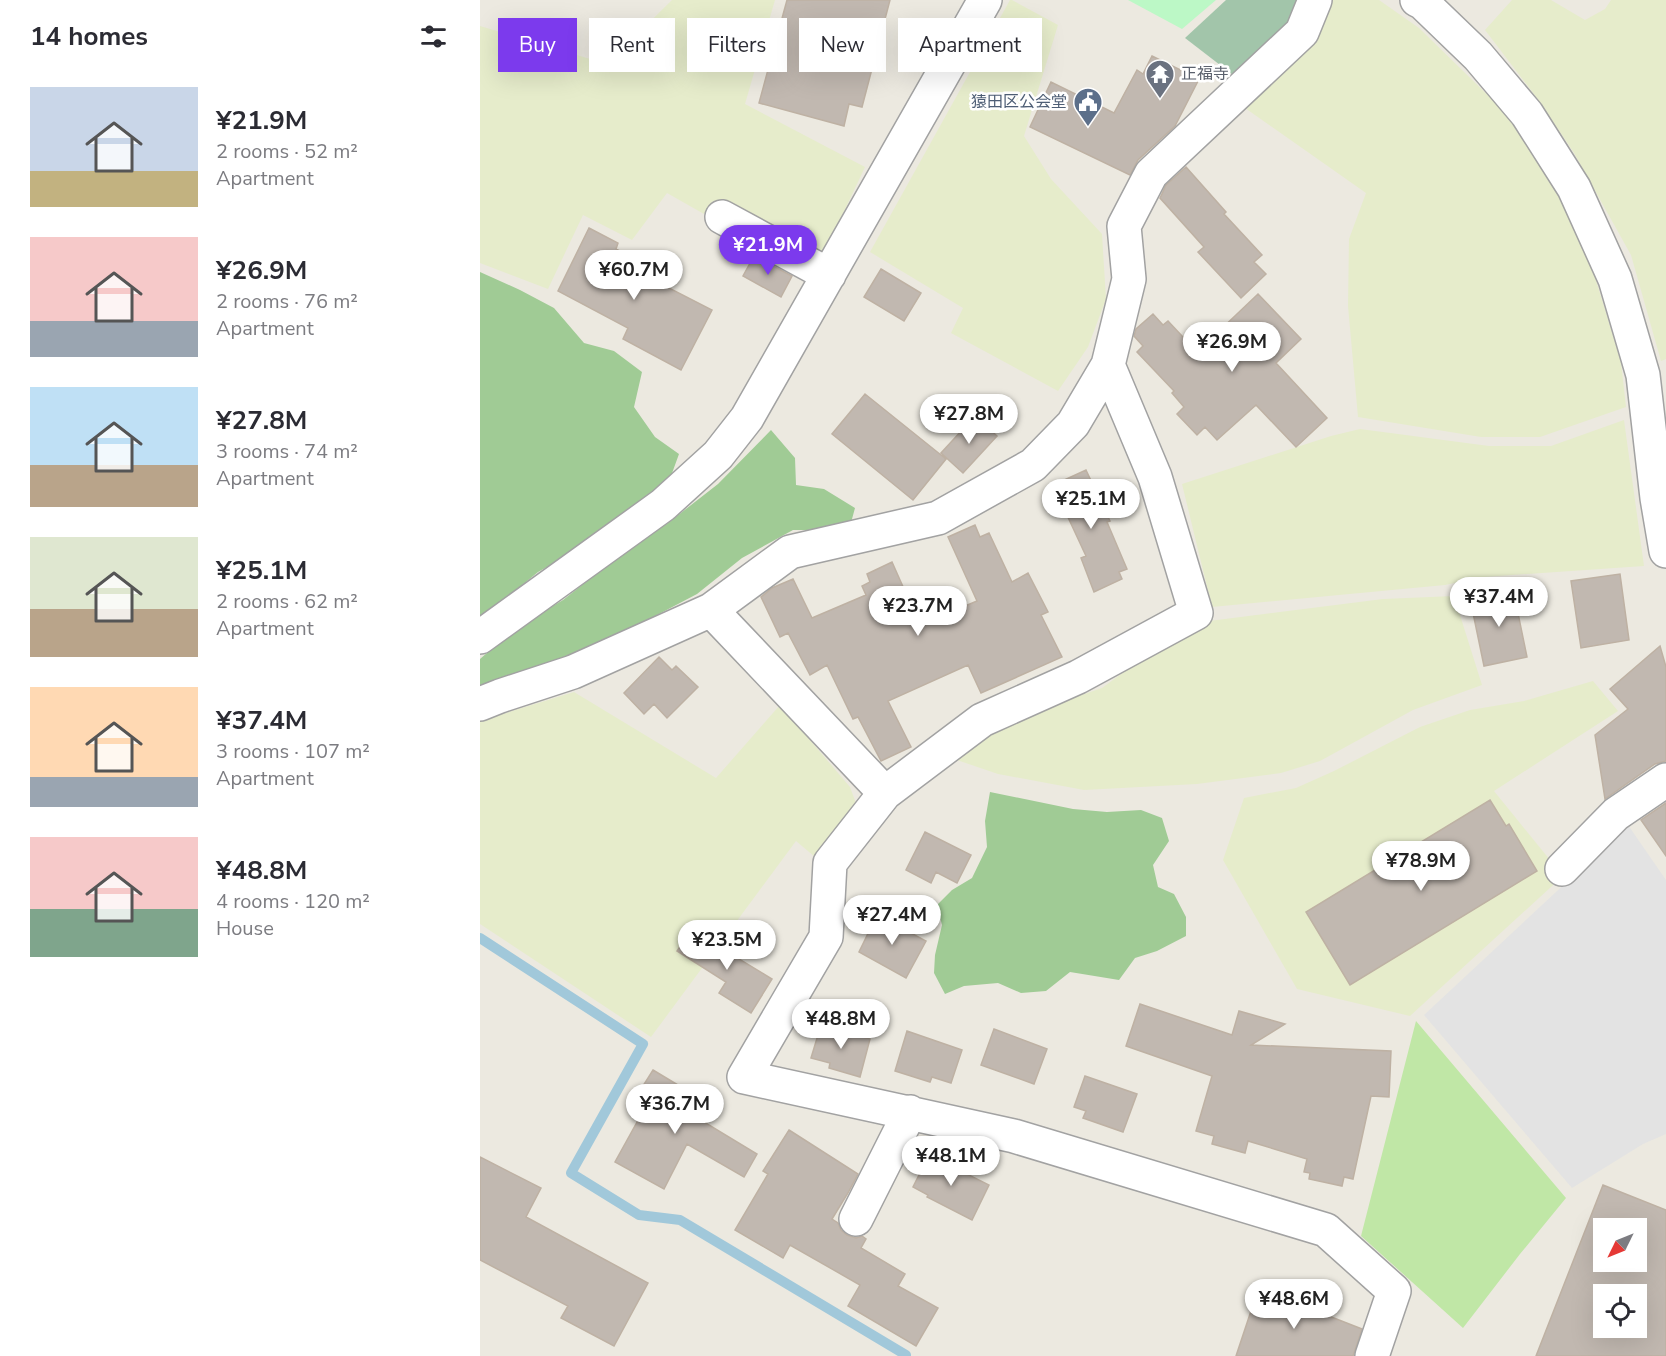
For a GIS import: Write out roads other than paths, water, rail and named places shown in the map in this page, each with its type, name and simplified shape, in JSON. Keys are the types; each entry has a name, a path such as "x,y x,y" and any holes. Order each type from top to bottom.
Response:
{"street":[{"path":"480,637 663,505 718,455 747,418 985,0"},
{"path":"480,704 573,672 711,610 790,552 938,518 1033,465 1073,424 1108,365 1130,279 1124,226 1150,174 1302,32 1315,0"},
{"path":"1417,0 1423,3 1478,56 1527,114 1574,188 1615,279 1644,375 1657,498 1666,551"},
{"path":"722,217 829,275"},
{"path":"1108,365 1155,477 1196,613 1078,677 982,720 885,793 830,863 826,937 744,1077 1014,1136 1326,1230 1394,1291 1372,1356"},
{"path":"711,610 885,793"},
{"path":"1562,869 1616,814 1666,780"},
{"path":"856,1219 910,1113"}],"waterway":[{"path":"480,938 643,1044 571,1173 639,1215 680,1220 906,1355"}],"place":[{"name":"正福寺","path":"1160,100"},
{"name":"猿田区公会堂","path":"1088,128"}]}
